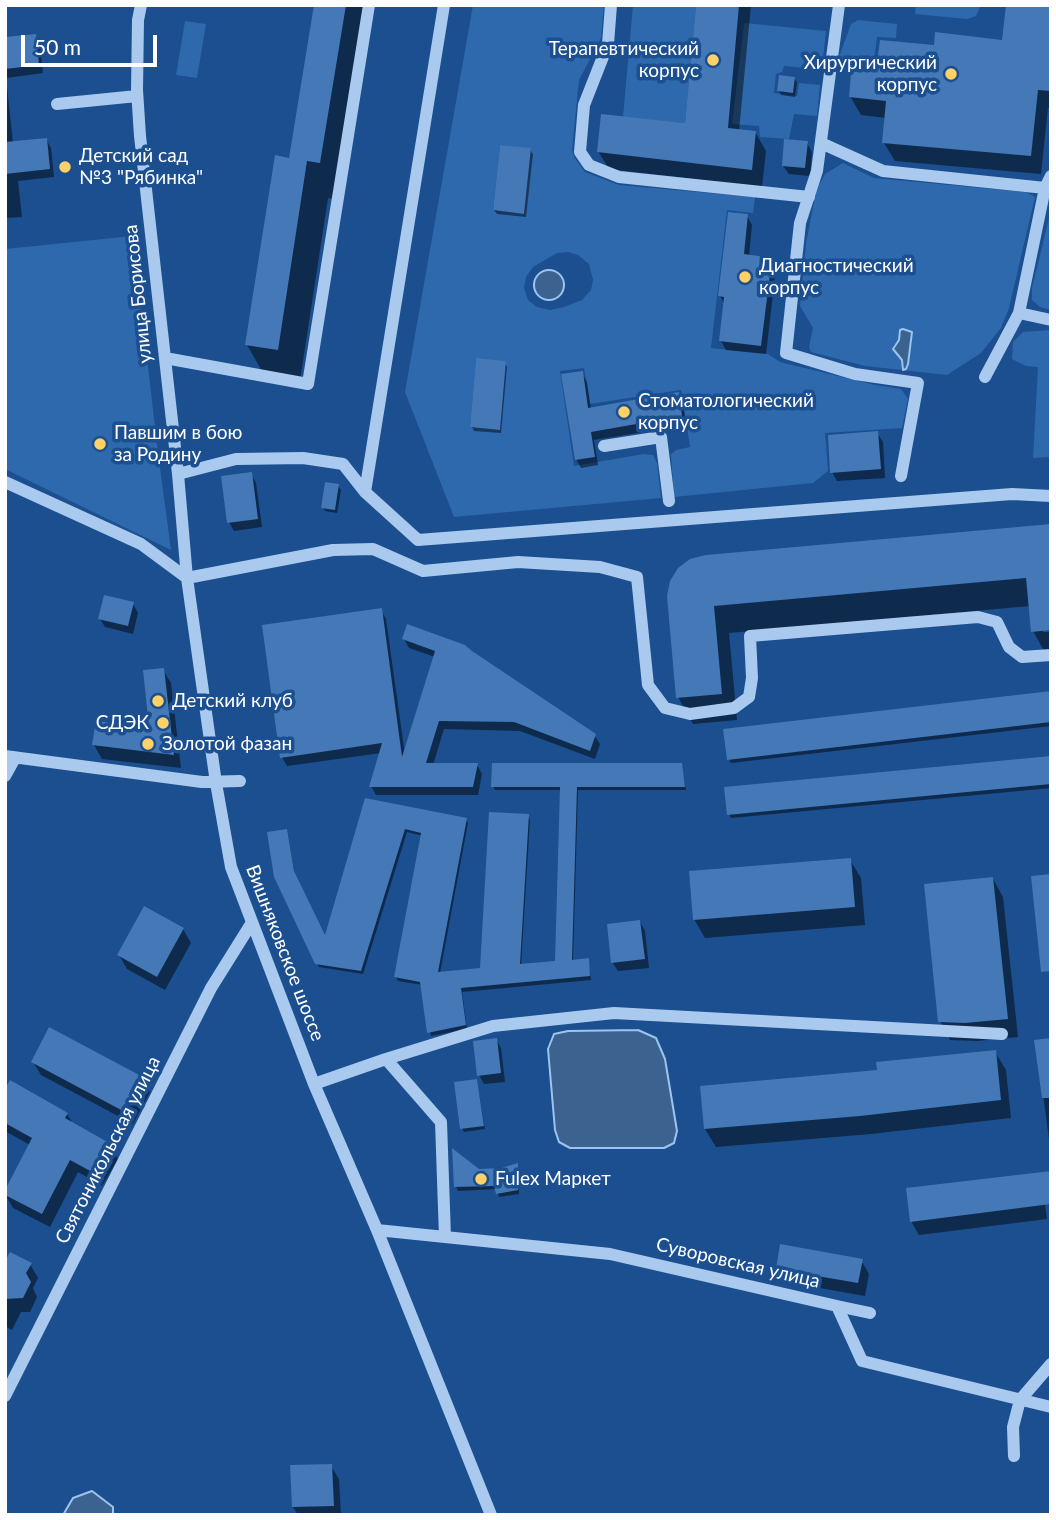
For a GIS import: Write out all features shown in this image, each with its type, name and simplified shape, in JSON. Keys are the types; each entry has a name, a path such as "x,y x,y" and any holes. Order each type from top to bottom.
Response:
{"street":[{"name":"улица Борисова","path":"141,5 138,20 137,96 187,578"},
{"path":"165,358 308,384 369,5"},
{"path":"365,492 444,5"},
{"path":"611,5 608,44 584,105 580,152 589,165 620,177 809,197"},
{"path":"839,5 817,171 800,223 786,353 855,374 918,383 901,476"},
{"path":"57,104 137,96"},
{"path":"821,143 883,171 1048,182 1019,313 985,377"},
{"path":"1019,313 1051,320"},
{"path":"604,446 661,437 669,501"},
{"path":"178,474 236,459 303,458 343,464 365,492 418,540 1012,494 1051,496"},
{"path":"5,482 141,544 187,578 333,551 373,549 423,571 519,562 600,567 638,577 648,685 666,708 690,714 734,708 749,697 752,678 750,636 978,617 997,622 1009,648 1022,657 1051,655"},
{"name":"Вишняковское шоссе","path":"187,578 216,783 231,867 314,1084 377,1230 491,1515"},
{"path":"5,776 10,757 216,783 240,781"},
{"name":"Святоникольская улица","path":"5,1396 211,988 251,924"},
{"path":"314,1084 494,1026 614,1013 1002,1034"},
{"path":"386,1059 441,1122 444,1237"},
{"name":"Суворовская улица","path":"377,1230 444,1237 566,1243 837,1306 862,1361 1051,1407"},
{"path":"837,1306 870,1313"},
{"path":"1014,1456 1013,1427 1020,1400 1051,1364"}],"shaded area":[{"path":"473,5 604,5 601,38 579,80 572,150 585,172 619,185 755,197 753,213 727,210 711,348 768,354 780,362 901,389 908,399 902,428 825,433 828,471 813,483 674,497 671,454 690,447 681,390 590,404 584,368 560,371 574,466 644,454 653,455 657,463 661,498 454,517 405,392","holes":["500,145 531,149 524,214 493,210","557,253 578,255 589,264 593,280 591,290 582,300 564,307 550,310 537,307 528,300 524,288 526,277 533,267","476,359 506,362 500,430 470,427"]},
{"path":"633,5 696,5 685,123 623,117"},
{"path":"916,5 981,5 976,16 967,19 915,14"},
{"path":"858,20 897,24 896,38 877,37 874,59 839,57 851,24"},
{"path":"185,21 206,24 197,78 176,75"},
{"path":"744,23 826,31 822,67 817,69 784,66 782,72 776,74 774,93 797,96 799,83 820,85 817,116 794,114 789,139 760,137 759,126 732,124"},
{"path":"843,163 874,178 1026,192 1035,197 1009,308 1001,328 981,353 947,375 865,366 811,352 809,347 813,328 800,306 806,244 816,191 825,174","holes":["899,340 912,342 906,369 902,367 902,360 893,346"]},
{"path":"1051,210 1051,310 1040,307 1032,300 1032,288"},
{"path":"133,236 171,550 5,469 5,249"},
{"path":"549,270 560,274 564,285 560,296 549,300 538,296 534,285 538,274"},
{"path":"900,330 912,332 908,364 903,370 902,360 893,349 899,340"},
{"path":"1051,330 1051,457 1033,458 1038,367 1026,366 1012,359 1013,342 1023,332"},
{"path":"638,1030 656,1038 665,1059 677,1131 674,1143 664,1148 570,1148 559,1142 555,1130 548,1049 554,1034 568,1031"},
{"path":"92,1491 113,1507 113,1515 63,1515 73,1498"}],"building":[{"path":"314,5 346,5 320,163 307,161 278,350 245,345 275,155 289,158"},
{"name":"Терапевтический корпус","path":"696,5 739,5 728,128 756,131 752,170 597,152 601,114 685,123"},
{"name":"Хирургический корпус","path":"1006,5 1051,5 1051,91 1038,90 1031,156 882,143 886,101 849,97 852,61 877,63 880,40 934,45 935,32 1002,40"},
{"path":"36,34 39,65 5,69 5,37"},
{"path":"779,75 795,77 793,93 777,91"},
{"path":"47,138 50,169 5,174 5,142"},
{"path":"784,139 808,141 805,168 782,166"},
{"path":"500,145 531,148 524,214 493,210"},
{"name":"Диагностический корпус","path":"728,212 748,214 744,254 772,258 761,346 719,341 724,297 718,296"},
{"path":"476,358 506,361 500,430 470,427"},
{"name":"Стоматологический корпус","path":"583,371 588,408 679,392 682,416 591,432 595,457 575,460 561,374"},
{"path":"878,431 881,469 830,473 828,435"},
{"path":"252,472 258,519 227,523 221,476"},
{"path":"325,482 339,484 335,510 321,508"},
{"path":"1051,524 1051,630 1031,632 1026,578 714,606 722,694 676,698 667,596 670,581 678,568 690,559 706,555"},
{"path":"104,595 134,602 128,626 98,619"},
{"path":"382,608 402,757 435,651 402,639 407,624 465,645 596,734 590,751 514,722 439,721 426,763 478,763 473,787 369,787 382,743 280,758 262,625"},
{"path":"164,668 174,755 92,745 96,721 149,727 143,670"},
{"path":"1051,691 1051,722 727,760 723,729"},
{"path":"1051,756 1051,784 727,815 724,787"},
{"path":"492,763 682,763 685,787 577,787 572,960 589,958 590,976 461,988 466,1025 427,1033 420,982 394,977 421,833 405,829 361,971 315,964 274,877 267,832 287,829 294,871 325,935 365,798 467,818 438,972 480,968 489,812 529,814 520,964 555,961 560,787 491,787"},
{"path":"851,858 855,907 693,920 689,871"},
{"path":"1051,874 1051,971 1041,972 1031,876"},
{"path":"993,877 1008,1019 965,1023 938,1022 924,884"},
{"path":"144,906 184,928 157,977 117,955"},
{"path":"640,920 645,959 611,963 607,924"},
{"path":"49,1027 143,1077 125,1112 31,1062"},
{"path":"497,1038 501,1073 477,1076 473,1041"},
{"path":"1051,1038 1051,1098 1042,1098 1034,1040"},
{"path":"996,1050 1001,1100 860,1116 704,1129 700,1086 877,1070 876,1062"},
{"path":"477,1079 484,1126 460,1129 454,1082"},
{"path":"10,1080 68,1113 65,1118 111,1144 94,1173 70,1160 42,1214 5,1195 5,1190 32,1138 5,1123 5,1089"},
{"path":"452,1148 479,1169 501,1168 518,1163 518,1190 496,1194 494,1186 454,1187"},
{"path":"1051,1171 1051,1204 910,1222 906,1188"},
{"path":"780,1244 863,1259 858,1283 776,1269"},
{"path":"10,1252 32,1263 26,1273 31,1282 23,1298 5,1299 5,1261"},
{"path":"332,1464 334,1506 292,1507 290,1465"}],"place":[{"name":"Терапевтический корпус","path":"713,60"},
{"name":"Хирургический корпус","path":"951,74"},
{"name":"Детский сад №3 \"Рябинка\"","path":"65,167"},
{"name":"Диагностический корпус","path":"745,277"},
{"name":"Стоматологический корпус","path":"624,412"},
{"name":"Павшим в бою за Родину","path":"100,444"},
{"name":"Детский клуб","path":"158,701"},
{"name":"СДЭК","path":"163,723"},
{"name":"Золотой фазан","path":"148,744"},
{"name":"Fulex Маркет","path":"481,1179"}]}
